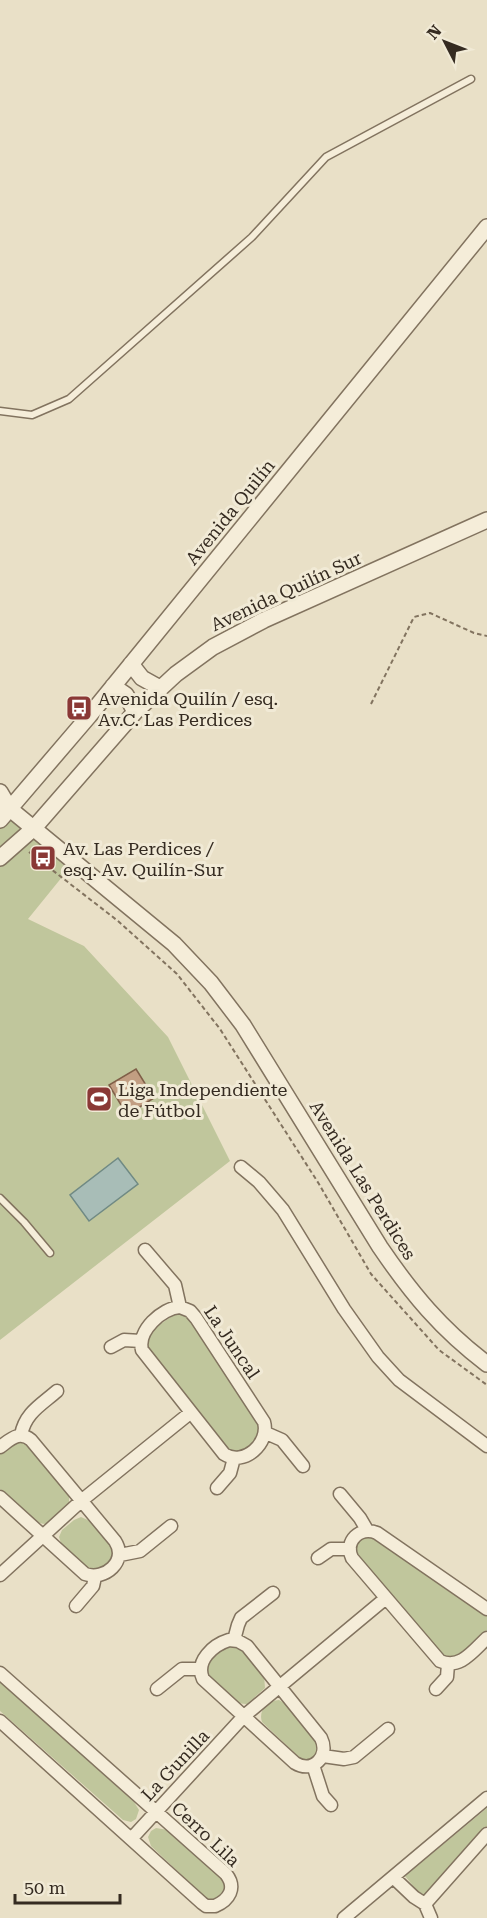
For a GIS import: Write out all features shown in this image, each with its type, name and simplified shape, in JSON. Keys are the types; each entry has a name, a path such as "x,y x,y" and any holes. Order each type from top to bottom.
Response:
{"street":[{"name":"Avenida Quilín","path":"3,812 113,686 487,227"},
{"name":"Avenida Quilín Sur","path":"0,858 34,828 135,712 192,661 235,634 487,520"},
{"path":"131,664 142,678 160,688"},
{"path":"113,686 126,695 135,712"},
{"name":"Avenida Las Perdices","path":"0,792 3,812 34,828 174,944 212,983 243,1025 402,1279 429,1313 459,1343 487,1364"},
{"path":"242,1167 260,1182 283,1210 344,1309 378,1357 399,1380 487,1446"},
{"path":"145,1250 175,1286 180,1307"},
{"name":"La Juncal","path":"141,1341 149,1325 167,1311 180,1307 190,1311 264,1422 266,1433"},
{"path":"111,1347 124,1340 141,1341 145,1356 228,1457 246,1456 256,1449 266,1433 282,1440 303,1466"},
{"path":"21,1435 28,1416 57,1391"},
{"path":"0,1575 81,1501 190,1413"},
{"path":"0,1447 21,1435 31,1440 115,1541 120,1550 117,1563 106,1573 95,1577 81,1572 0,1497"},
{"path":"217,1488 230,1473 234,1458"},
{"path":"340,1494 367,1530 377,1533 487,1609"},
{"path":"120,1555 140,1551 171,1526"},
{"path":"367,1530 355,1536 350,1544 352,1558 436,1658 448,1664 460,1662 487,1638"},
{"path":"318,1558 331,1550 350,1549"},
{"path":"76,1606 93,1586 95,1577"},
{"path":"234,1640 241,1618 273,1593"},
{"name":"La Gunilla","path":"132,1838 244,1716 386,1598"},
{"path":"332,1805 323,1796 318,1760 324,1747 321,1738 247,1646 229,1640 219,1644 204,1657 200,1669 201,1676 206,1683 295,1763 303,1767 318,1760 354,1757 388,1729"},
{"path":"436,1689 447,1677 448,1664"},
{"path":"157,1689 182,1669 200,1669"},
{"name":"Cerro Lila","path":"0,1672 226,1874 232,1884 229,1896 219,1905 206,1906 0,1721"},
{"path":"344,1918 487,1798"},
{"path":"425,1904 487,1834"},
{"path":"394,1878 425,1904 431,1918"}],"lane":[{"path":"0,411 32,416 69,399 252,237 326,157 471,80"},
{"path":"0,1198 50,1253"}],"path":[{"path":"371,704 414,617 430,613 474,633 487,636"},
{"path":"17,844 50,866 118,921 177,974 220,1029 319,1184 371,1274 439,1350 487,1385"}],"green space":[{"name":"Liga Independiente de Fútbol","path":"0,804 71,866 28,919 84,946 168,1037 230,1161 0,1340"},
{"path":"175,1314 183,1314 190,1319 259,1424 256,1441 245,1449 234,1452 226,1448 148,1350 147,1338 152,1330"},
{"path":"19,1442 27,1444 69,1496 67,1507 46,1524 29,1516 0,1489 0,1454"},
{"path":"81,1517 90,1521 113,1549 114,1559 100,1572 87,1569 61,1543 59,1537 62,1530"},
{"path":"369,1537 376,1539 487,1615 487,1630 462,1652 444,1657 358,1555 356,1549 358,1543"},
{"path":"227,1646 234,1646 242,1650 264,1675 265,1688 247,1704 231,1698 208,1676 208,1663"},
{"path":"0,1681 134,1802 139,1810 136,1819 131,1822 123,1820 0,1711"},
{"path":"279,1700 286,1704 317,1740 320,1751 312,1760 305,1762 301,1759 262,1722 261,1714 264,1707"},
{"path":"487,1808 487,1826 426,1895 418,1892 405,1876"},
{"path":"156,1828 168,1830 223,1879 225,1889 220,1896 213,1900 207,1899 151,1846 148,1837"}],"water":[{"path":"118,1158 138,1184 89,1221 70,1195"}],"building":[{"path":"136,1069 154,1098 127,1115 109,1085"}],"place":[{"name":"Avenida Quilín / esq. Av.C. Las Perdices","path":"79,708"},
{"name":"Av. Las Perdices / esq. Av. Quilín-Sur","path":"43,858"},
{"name":"Liga Independiente de Fútbol","path":"99,1099"}]}
